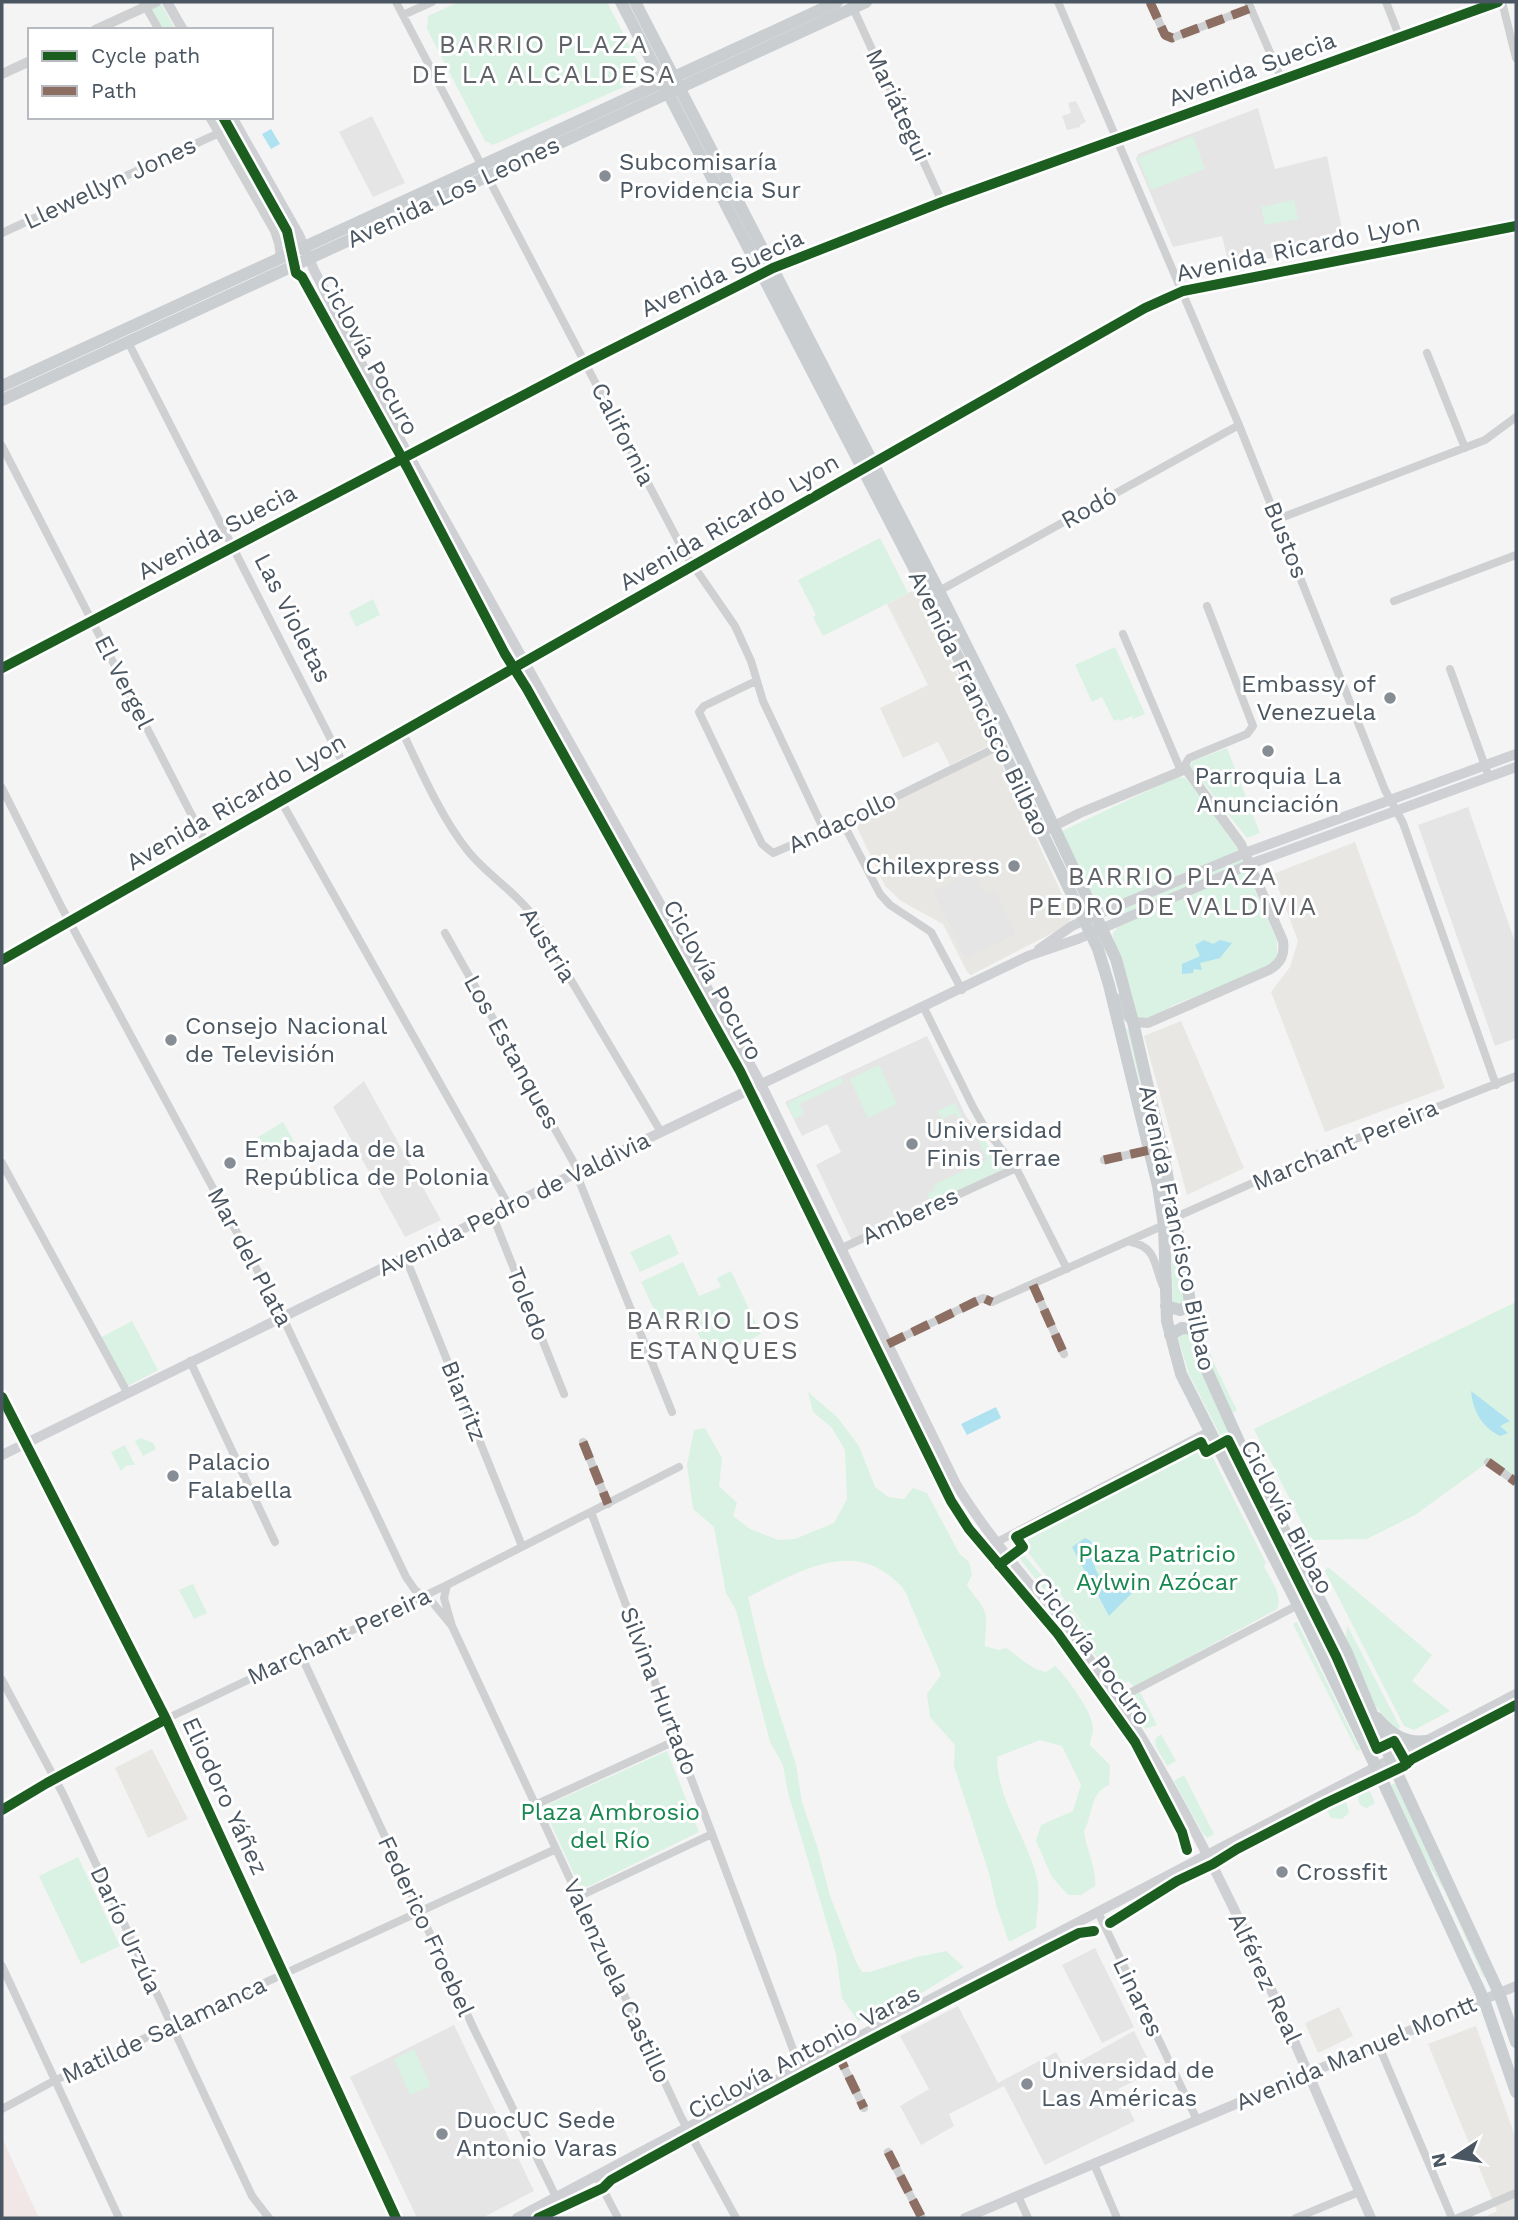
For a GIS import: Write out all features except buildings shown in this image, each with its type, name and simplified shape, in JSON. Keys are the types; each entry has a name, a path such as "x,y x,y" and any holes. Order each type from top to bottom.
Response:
{"main road":[{"path":"167,2 182,28"},
{"name":"Avenida Francisco Bilbao","path":"621,2 672,85"},
{"name":"Avenida Francisco Bilbao","path":"635,2 672,85 868,468 1002,745 1048,829"},
{"name":"Avenida Los Leones","path":"672,85 838,2"},
{"name":"Avenida Los Leones","path":"2,386 304,246 484,171 672,85 866,2"},
{"name":"Alférez Real","path":"233,119 304,246 409,455 761,1084 956,1484 997,1542 1118,1699 1208,1855 1309,2073 1371,2218"},
{"name":"Avenida Los Leones","path":"2,400 309,259 484,171"},
{"name":"Avenida Francisco Bilbao","path":"868,468 939,591 1096,931 1116,959 1133,1022 1176,1217 1201,1356 1216,1394 1347,1653 1391,1760 1499,1993 1516,2042"},
{"name":"Avenida Pedro de Valdivia","path":"2,1455 661,1132 962,990 1028,957 1090,918 1245,853 1516,754"},
{"name":"Avenida Pedro de Valdivia","path":"1028,957 1096,931 1250,864 1516,767"},
{"name":"Avenida Francisco Bilbao","path":"1096,931 1098,949 1158,1186 1164,1225 1166,1306 1170,1335 1181,1374 1298,1605 1376,1767 1484,2000 1516,2092"},
{"path":"1166,1306 1180,1310 1191,1305"},
{"path":"1170,1335 1182,1328 1195,1329"},
{"name":"Eliodoro Yáñez","path":"2,1397 166,1718 396,2218"},
{"path":"517,2218 1516,1694"},
{"path":"1372,1712 1385,1727 1400,1738 1411,1742 1427,1741"},
{"name":"Avenida Manuel Montt","path":"964,2218 1516,1986"}],"street":[{"path":"98,28 144,4 156,2"},
{"name":"California","path":"396,2 684,552 735,626 751,661 763,701 824,830"},
{"path":"403,15 432,2"},
{"name":"Bustos","path":"1058,2 1240,425 1389,800 1405,828 1496,1085"},
{"path":"1150,2 1165,36 1172,38 1250,5 1282,80"},
{"path":"1386,2 1400,38"},
{"path":"1500,2 1516,58"},
{"name":"Avenida Suecia","path":"2,668 768,270 942,202 1500,2"},
{"path":"144,4 158,28"},
{"name":"Mariátegui","path":"853,8 942,202"},
{"path":"2,74 28,62"},
{"path":"210,119 275,234 280,257"},
{"name":"Llewellyn Jones","path":"2,233 219,133"},
{"name":"Avenida Ricardo Lyon","path":"2,960 1145,309 1182,291 1516,226"},
{"name":"Las Violetas","path":"128,342 344,765"},
{"path":"1427,353 1465,448"},
{"path":"1278,519 1465,448 1492,436 1516,417"},
{"name":"Rodó","path":"939,591 1240,425"},
{"name":"El Vergel","path":"2,446 206,843"},
{"path":"1394,601 1516,555"},
{"path":"1184,770 1189,758 1247,734 1252,726 1207,606"},
{"path":"1109,985 1121,1009 1133,1022 1148,1023 1269,970 1280,962 1284,949 1283,941 1241,844 1184,770 1122,634"},
{"path":"1450,669 1489,777"},
{"name":"Andacollo","path":"757,681 704,706 699,712 766,849 773,853 843,823 1002,745"},
{"name":"Austria","path":"402,732 458,837 474,858 519,899 533,916 661,1132"},
{"path":"1048,829 1184,770"},
{"name":"Mar del Plata","path":"2,788 69,922 283,1318 406,1577 422,1596"},
{"path":"281,801 509,1206"},
{"path":"843,823 880,894 885,901 931,932 962,990"},
{"name":"Los Estanques","path":"445,933 578,1173 672,1412"},
{"path":"924,1007 979,1118 1016,1168 1068,1269"},
{"name":"Marchant Pereira","path":"1176,1217 1325,1150 1516,1076"},
{"path":"1104,1160 1150,1150"},
{"path":"2,1163 127,1392"},
{"name":"Amberes","path":"842,1248 1016,1168"},
{"name":"Toledo","path":"492,1214 564,1394"},
{"path":"888,1344 983,1298 992,1302 1164,1225"},
{"path":"1131,1241 1145,1246 1151,1252 1165,1289"},
{"name":"Biarritz","path":"405,1256 523,1546"},
{"path":"1033,1285 1064,1354"},
{"path":"190,1361 275,1542"},
{"path":"997,1542 1209,1431"},
{"path":"583,1442 608,1504"},
{"path":"1488,1462 1516,1482"},
{"name":"Marchant Pereira","path":"2,1811 166,1718 447,1585 679,1467"},
{"name":"Silvina Hurtado","path":"591,1512 800,2068"},
{"name":"Valenzuela Castillo","path":"447,1585 444,1598 452,1626 686,2128 736,2218"},
{"name":"Valenzuela Castillo","path":"422,1596 433,1603 452,1626"},
{"path":"1118,1699 1298,1605"},
{"name":"Federico Froebel","path":"300,1653 474,2029 556,2197"},
{"name":"Darío Urzúa","path":"2,1679 55,1779 252,2196 269,2218"},
{"path":"535,1805 677,1740"},
{"path":"578,1897 712,1834"},
{"name":"Matilde Salamanca","path":"2,2109 171,2026 556,1849"},
{"name":"Linares","path":"1098,1912 1197,2120"},
{"path":"2,1966 119,2218"},
{"path":"1378,2044 1452,2218"},
{"path":"835,2049 864,2108"},
{"path":"888,2152 922,2218"},
{"path":"1094,2164 1117,2218"},
{"path":"596,2176 618,2218"},
{"path":"1296,2218 1359,2192"},
{"path":"1458,2218 1516,2193"},
{"path":"1018,2196 1028,2218"}],"shaded area":[{"path":"1076,101 1086,122 1080,127 1067,130 1062,116 1071,113 1068,103"},
{"path":"1258,108 1275,169 1327,156 1345,244 1229,266 1222,236 1173,247 1136,159 1138,154"},
{"path":"372,116 405,183 373,197 339,132"},
{"path":"916,589 990,741 988,746 950,765 938,742 903,758 880,708 928,685 887,604"},
{"path":"992,753 998,757 1071,919 1066,926 971,975 943,924 901,901 885,886 854,821"},
{"path":"1468,807 1516,945 1516,1038 1495,1046 1418,825"},
{"path":"1355,842 1445,1088 1325,1132 1271,992 1290,967 1298,941 1273,874"},
{"path":"974,871 985,894 995,890 1016,934 965,958 933,891"},
{"path":"1181,1021 1244,1168 1187,1195 1144,1036"},
{"name":"Universidad Finis Terrae","path":"927,1036 966,1116 1003,1169 852,1241 816,1165 841,1152 827,1124 802,1136 785,1102"},
{"path":"364,1081 441,1220 405,1237 333,1107"},
{"path":"152,1749 188,1819 148,1838 115,1768"},
{"path":"1095,1948 1134,2027 1102,2043 1062,1965"},
{"name":"Universidad de Las Américas","path":"958,2006 998,2083 1056,2052 1066,2069 1134,2031 1154,2071 1118,2089 1135,2121 1045,2165 1004,2086 949,2114 954,2126 921,2145 900,2106 929,2089 900,2036"},
{"path":"1339,2007 1353,2036 1318,2053 1305,2023"},
{"name":"DuocUC Sede Antonio Varas","path":"454,2025 534,2191 482,2218 417,2218 350,2077"},
{"path":"1476,2026 1516,2139 1516,2218 1483,2218 1497,2211 1428,2044"},
{"path":"2,2138 39,2218 2,2218"}],"green space":[{"path":"147,2 160,2 175,28 162,28"},
{"path":"459,2 607,2 641,68 635,82 493,145 485,141 427,29 428,16"},
{"path":"213,119 226,119 293,241 283,249"},
{"path":"1193,136 1205,169 1151,190 1138,158"},
{"path":"1294,200 1298,219 1265,225 1261,207"},
{"path":"880,538 908,593 823,636 813,617 816,615 798,580"},
{"path":"373,599 380,615 356,627 349,612"},
{"path":"1115,647 1145,714 1133,719 1132,716 1114,721 1102,697 1092,702 1075,665"},
{"path":"1227,748 1260,833 1247,838 1190,766 1193,761"},
{"path":"1177,777 1185,778 1190,783 1236,846 1277,941 1277,957 1268,968 1171,1006 1147,1019 1138,1018 1126,974 1114,945 1113,933 1119,926 1110,906 1102,907 1094,902 1062,831"},
{"path":"1126,1027 1165,1174 1185,1301 1183,1305 1173,1303 1171,1237 1162,1171"},
{"path":"879,1065 897,1104 868,1118 850,1079"},
{"path":"841,1077 843,1083 800,1104 804,1114 794,1119 787,1103"},
{"path":"955,1103 962,1116 958,1118 956,1113 942,1119 937,1111"},
{"path":"759,1109 941,1482 969,1529 998,1563 992,1568 942,1498 753,1112"},
{"path":"283,1122 295,1143 265,1161 253,1140"},
{"path":"982,1136 1003,1169 932,1203 927,1194 934,1190 935,1184 987,1160 977,1138"},
{"path":"670,1234 679,1254 640,1272 630,1252"},
{"path":"683,1262 699,1296 721,1287 717,1278 731,1271 761,1334 710,1359 686,1308 659,1320 641,1282"},
{"path":"1516,1302 1516,1478 1491,1460 1415,1515 1367,1539 1311,1540 1254,1429"},
{"path":"132,1321 158,1370 126,1387 100,1338"},
{"path":"1184,1331 1191,1335 1356,1684 1380,1745 1375,1748 1342,1676 1189,1374 1178,1338"},
{"path":"1208,1348 1237,1410 1231,1414 1219,1391 1205,1349"},
{"path":"808,1392 837,1417 859,1446 875,1487 888,1497 904,1499 913,1488 927,1493 959,1553 969,1562 972,1575 967,1585 985,1614 985,1646 998,1650 1006,1648 1030,1665 1046,1672 1055,1666 1060,1670 1089,1715 1093,1729 1090,1745 1110,1765 1109,1785 1098,1793 1084,1831 1095,1886 1081,1895 1068,1895 1052,1877 1036,1841 1041,1825 1073,1811 1081,1785 1062,1746 1040,1740 997,1757 1006,1802 1031,1859 1038,1888 1036,1928 1009,1942 954,1766 955,1745 930,1717 927,1694 941,1675 903,1588 883,1571 864,1563 845,1561 825,1563 806,1570 748,1597 764,1665 796,1765 802,1802 830,1896 856,1962 862,1972 870,1972 946,1951 964,1967 902,2005 874,2018 858,2021 842,1998 836,1954 788,1793 783,1765 770,1742 736,1610 726,1593 714,1527 693,1509 687,1465 694,1430 705,1428 722,1458 719,1486 737,1503 733,1516 750,1529 778,1540 795,1539 834,1523 847,1499 845,1450 832,1428 813,1412"},
{"path":"141,1438 153,1443 156,1449 143,1456 135,1441"},
{"name":"Plaza Patricio Aylwin Azócar","path":"1198,1443 1204,1455 1210,1452 1266,1563 1264,1567 1277,1593 1277,1609 1134,1687 1129,1681 1119,1686 1017,1555 1023,1554 1091,1633 1016,1537"},
{"path":"125,1445 135,1465 127,1465 121,1471 111,1452"},
{"path":"1261,1456 1280,1491 1276,1493 1269,1488 1255,1459"},
{"path":"1328,1567 1432,1655 1412,1681 1450,1711 1414,1730 1404,1726 1325,1571"},
{"path":"193,1584 207,1613 194,1619 179,1590"},
{"path":"1297,1622 1360,1750 1357,1751 1293,1624"},
{"path":"1347,1625 1400,1727 1397,1731 1375,1706 1346,1638"},
{"path":"1140,1692 1157,1725 1145,1729 1128,1699"},
{"path":"1161,1734 1176,1761 1167,1766 1155,1745 1156,1738"},
{"name":"Plaza Ambrosio del Río","path":"667,1751 699,1832 587,1887 579,1885 545,1811 547,1805"},
{"path":"1184,1775 1214,1834 1207,1838 1174,1781"},
{"path":"1395,1783 1485,1977 1445,1892 1422,1853 1391,1785"},
{"path":"1369,1789 1375,1803 1367,1808 1360,1803 1358,1794"},
{"path":"1346,1801 1349,1813 1342,1819 1331,1818 1327,1811"},
{"path":"78,1857 120,1946 81,1964 39,1876"},
{"path":"414,2049 431,2086 410,2095 394,2059"}],"water":[{"path":"271,129 280,144 271,149 262,134"},
{"path":"1204,940 1213,944 1220,940 1232,943 1220,958 1200,963 1202,970 1194,969 1193,973 1182,974 1182,964 1200,956 1195,945"},
{"path":"1471,1391 1510,1421 1500,1426 1508,1433 1500,1436 1483,1423 1476,1412"},
{"path":"996,1407 1001,1418 967,1435 961,1424"},
{"path":"1085,1538 1091,1541 1093,1560 1099,1576 1114,1585 1134,1584 1133,1592 1109,1616 1072,1547"}],"marked path":[{"path":"1150,2 1165,35 1172,38 1251,8"},
{"path":"1104,1160 1150,1150"},
{"path":"1033,1285 1064,1354"},
{"path":"888,1344 983,1298 992,1302"},
{"path":"583,1442 608,1504"},
{"path":"1488,1462 1516,1482"},
{"path":"837,2052 864,2108"},
{"path":"888,2152 922,2218"}],"cycle path":[{"path":"2,668 585,363 773,268 942,202 1498,2"},
{"name":"Ciclovía Pocuro","path":"224,119 287,231 296,273 302,277 407,467 505,654 740,1071 951,1501 969,1529 1058,1634 1135,1742 1182,1832 1187,1850"},
{"path":"2,960 1145,308 1183,291 1516,226"},
{"path":"2,1397 166,1719 396,2218"},
{"name":"Ciclovía Bilbao","path":"999,1565 1023,1547 1016,1537 1201,1442 1206,1452 1228,1440 1336,1656 1377,1749 1394,1741 1407,1764"},
{"path":"1110,1923 1177,1881 1326,1803 1404,1766 1412,1759 1516,1705"},
{"path":"2,1810 166,1719"},
{"name":"Ciclovía Antonio Varas","path":"538,2218 603,2188 611,2180 727,2116 961,1993 1079,1933 1094,1931"}],"place":[{"name":"Subcomisaría Providencia Sur","path":"605,176"},
{"name":"Embassy of Venezuela","path":"1390,698"},
{"name":"Parroquia La Anunciación","path":"1268,751"},
{"name":"Chilexpress","path":"1014,866"},
{"name":"Consejo Nacional de Televisión","path":"171,1040"},
{"name":"Universidad Finis Terrae","path":"912,1144"},
{"name":"Embajada de la República de Polonia","path":"230,1163"},
{"name":"Palacio Falabella","path":"173,1476"},
{"name":"Crossfit","path":"1282,1872"},
{"name":"Universidad de Las Américas","path":"1027,2084"},
{"name":"DuocUC Sede Antonio Varas","path":"442,2134"}],"district":[{"name":"BARRIO PLAZA DE LA ALCALDESA","path":"544,59"},
{"name":"BARRIO PLAZA PEDRO DE VALDIVIA","path":"1173,891"},
{"name":"BARRIO LOS ESTANQUES","path":"714,1335"}]}
